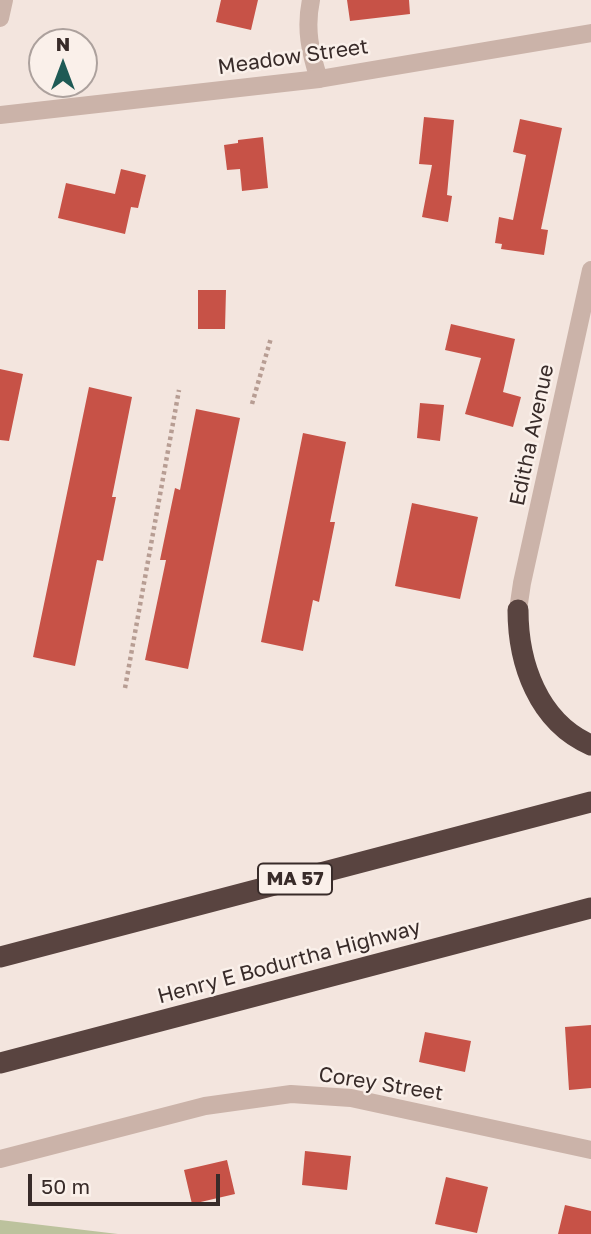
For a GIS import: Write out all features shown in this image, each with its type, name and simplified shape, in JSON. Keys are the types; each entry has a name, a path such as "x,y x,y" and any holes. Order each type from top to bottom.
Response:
{"highway":[{"path":"519,610 518,636 522,657 536,692 559,723 591,745"},
{"name":"MA 57","path":"0,957 591,802"},
{"name":"Henry E Bodurtha Highway","path":"0,1063 591,908"}],"street":[{"path":"0,18 4,0"},
{"path":"310,0 307,19 309,39 318,79"},
{"name":"Meadow Street","path":"0,115 318,79 591,33"},
{"name":"Editha Avenue","path":"519,610 522,583 591,270"},
{"name":"Corey Street","path":"0,1159 205,1106 291,1094 361,1100 591,1150"}],"path":[{"path":"252,404 271,338"},
{"path":"125,688 179,390"}],"green space":[{"path":"0,1220 118,1234 0,1234"}],"building":[{"path":"221,0 258,0 251,30 216,22"},
{"path":"347,0 409,0 410,14 350,21"},
{"path":"424,117 454,120 447,195 452,196 448,222 422,217 432,165 419,164"},
{"path":"520,119 562,128 541,229 548,230 544,255 501,249 502,244 495,243 499,217 513,220 526,155 513,152"},
{"path":"263,137 268,188 242,191 240,169 227,170 224,145"},
{"path":"121,169 146,175 138,208 131,207 125,234 58,218 66,183 115,194"},
{"path":"198,290 226,290 225,329 198,329"},
{"path":"451,324 515,339 503,392 521,397 513,427 465,414 481,358 445,350"},
{"path":"0,369 23,374 9,441 0,440"},
{"path":"89,387 132,397 112,497 116,497 103,561 97,560 75,666 33,657"},
{"path":"420,403 444,405 440,441 417,438"},
{"path":"196,409 240,418 188,669 145,660 166,560 160,560 175,488 180,490"},
{"path":"303,433 346,442 330,522 335,522 319,602 313,600 303,651 261,642"},
{"path":"412,503 478,517 460,599 395,586"},
{"path":"591,1025 591,1088 569,1090 565,1027"},
{"path":"425,1032 471,1041 465,1072 419,1062"},
{"path":"305,1151 351,1156 347,1190 302,1185"},
{"path":"227,1160 235,1194 192,1204 184,1170"},
{"path":"446,1177 488,1187 477,1233 435,1224"},
{"path":"565,1205 591,1211 591,1234 558,1234"}]}
